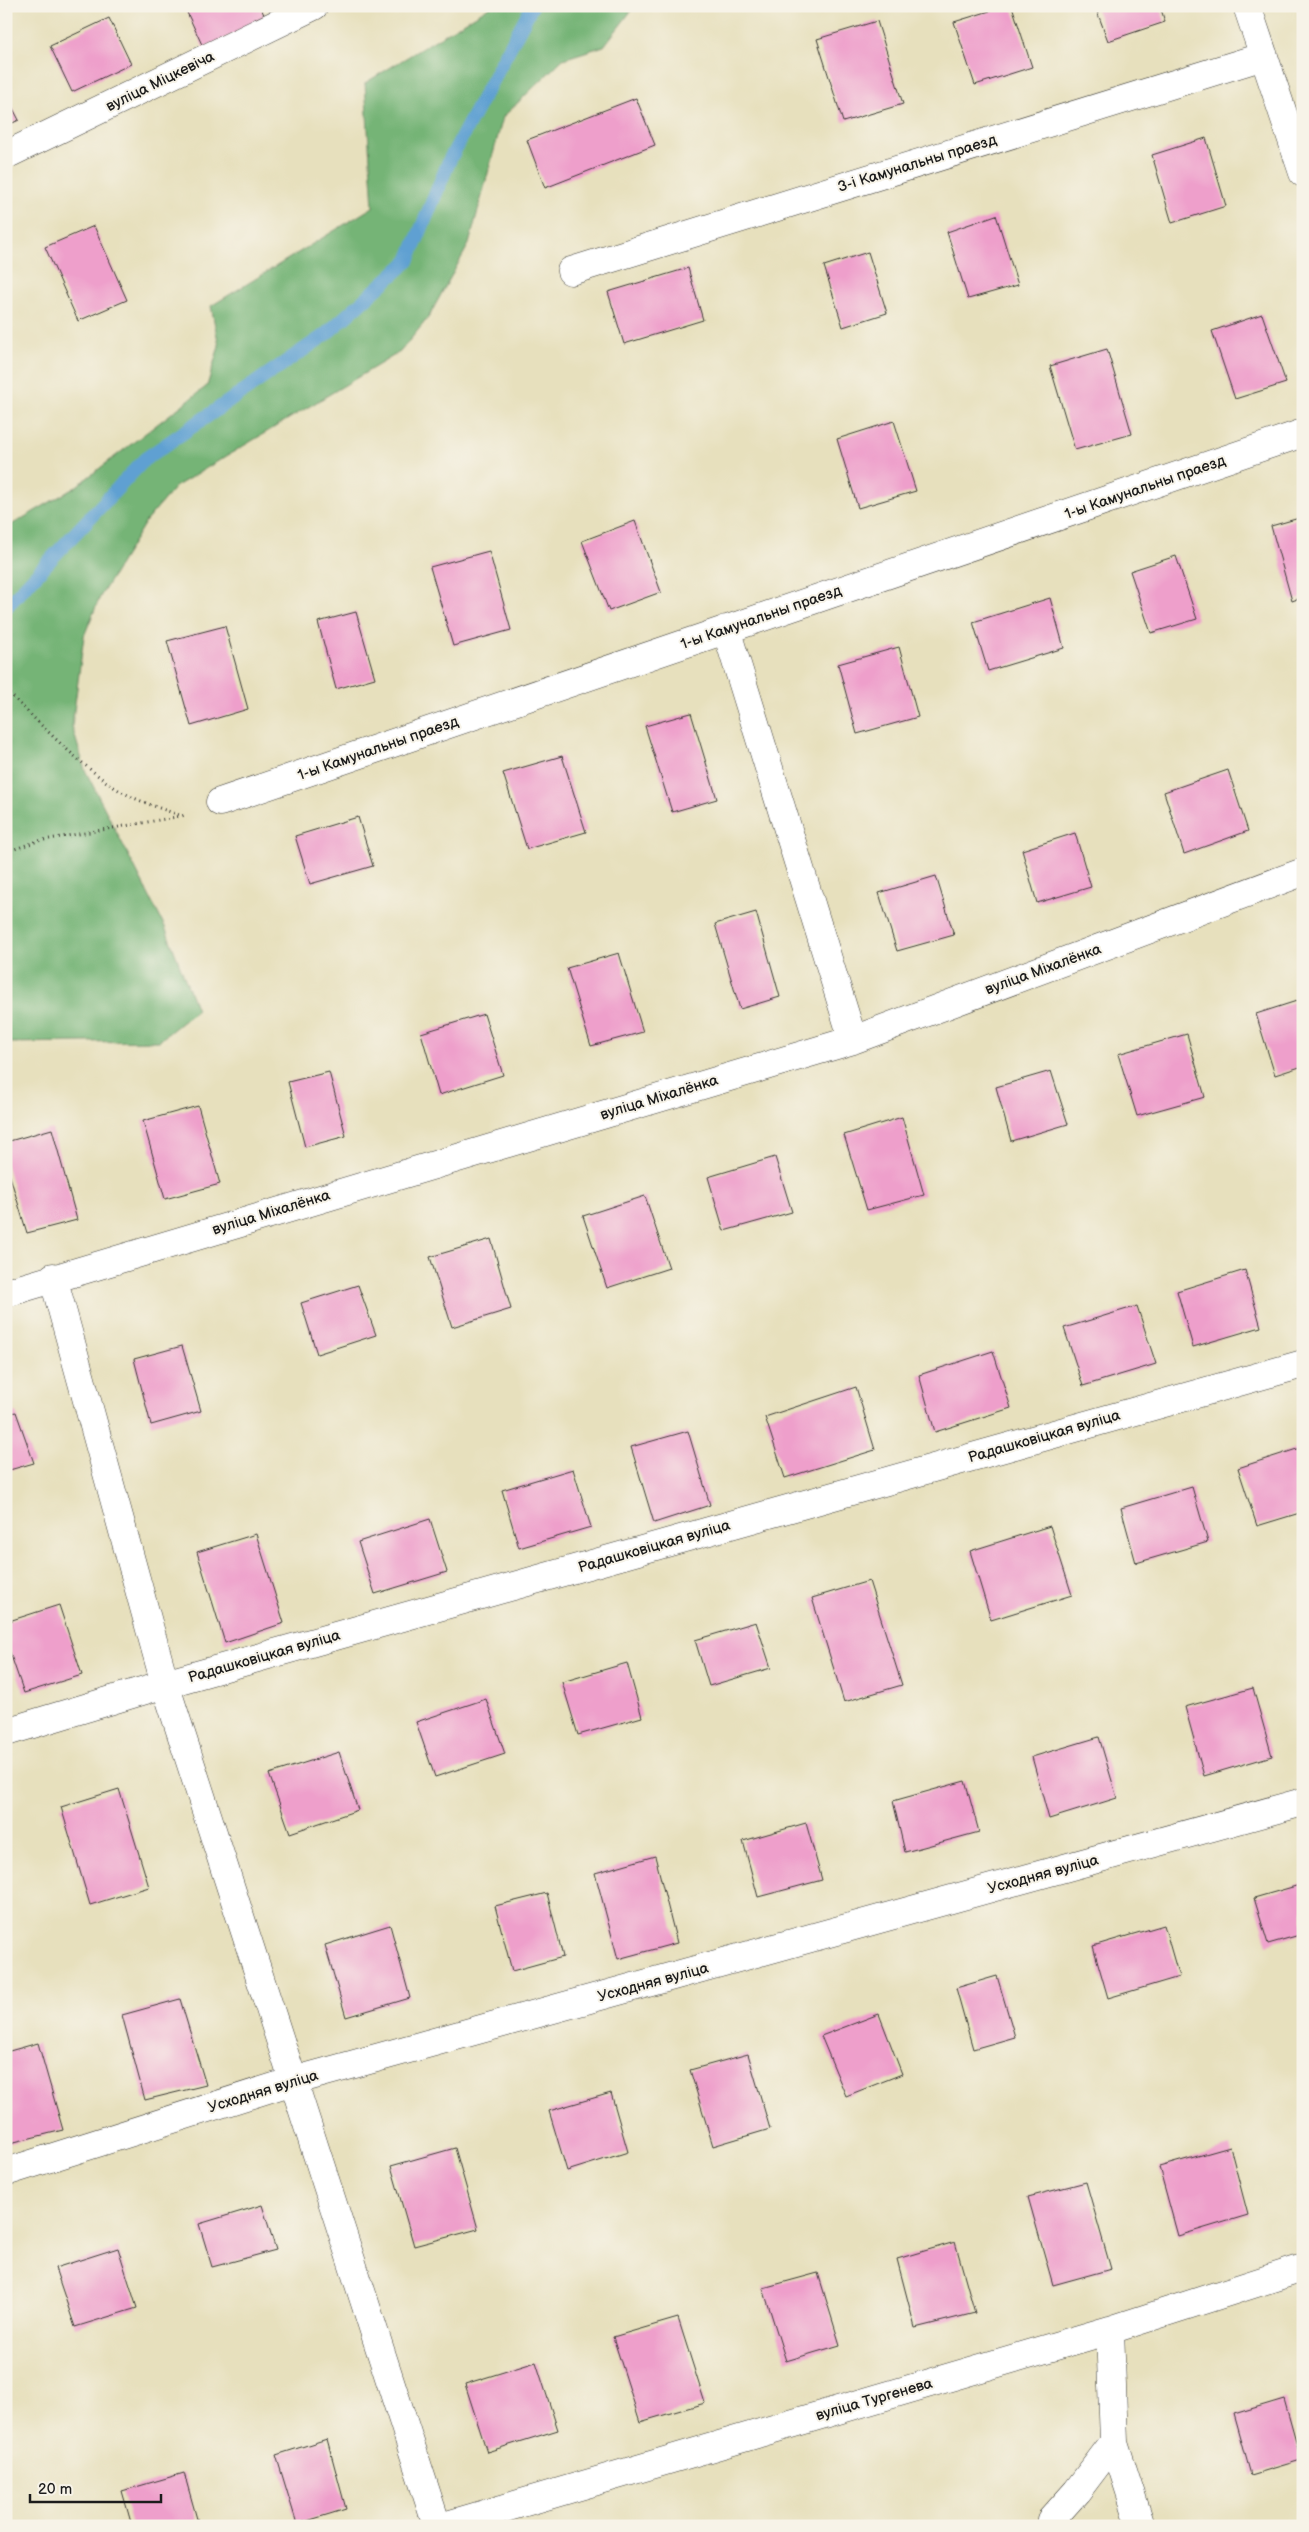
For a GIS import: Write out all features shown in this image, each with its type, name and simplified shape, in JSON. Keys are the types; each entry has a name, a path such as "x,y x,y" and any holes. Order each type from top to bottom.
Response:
{"street":[{"name":"вуліца Міцкевіча","path":"6,155 314,6"},
{"path":"1247,6 1303,173"},
{"name":"3-і Камунальны праезд","path":"571,270 1264,56"},
{"name":"1-ы Камунальны праезд","path":"220,802 1303,433"},
{"path":"726,629 853,1040"},
{"name":"вуліца Міхалёнка","path":"6,1293 53,1277 853,1040 1303,872"},
{"path":"53,1277 165,1684 438,2526"},
{"name":"Радашковіцкая вуліца","path":"6,1732 165,1684 1303,1364"},
{"name":"Усходняя вуліца","path":"6,2172 293,2081 1303,1802"},
{"name":"вуліца Тургенева","path":"444,2526 1110,2330 1303,2268"},
{"path":"1110,2330 1114,2442 1141,2526"},
{"path":"1045,2524 1077,2491 1114,2442"}],"path":[{"path":"6,690 35,719 109,784 142,801 182,816"},
{"path":"6,852 38,841 182,816 220,802"}],"green space":[{"path":"491,6 635,6 604,46 563,59 503,117 469,244 428,318 400,352 175,487 146,521 100,597 84,636 72,726 85,770 165,927 197,1010 159,1041 6,1043 6,528 74,488 207,386 219,346 211,306 373,207 365,83"}],"building":[{"path":"184,6 260,6 266,19 204,49"},
{"path":"1006,6 1012,6 1032,67 975,85 954,22"},
{"path":"1095,6 1160,6 1165,22 1108,41"},
{"path":"109,18 131,64 72,92 50,46"},
{"path":"877,21 903,104 843,122 817,39"},
{"path":"6,95 19,120 6,126"},
{"path":"636,98 655,145 545,188 527,140"},
{"path":"1206,138 1226,206 1172,223 1152,155"},
{"path":"996,215 1018,285 968,299 947,232"},
{"path":"94,226 127,300 78,321 45,247"},
{"path":"868,252 887,313 843,327 824,266"},
{"path":"688,268 703,320 624,344 608,292"},
{"path":"1262,314 1286,383 1235,399 1212,331"},
{"path":"1107,349 1132,434 1075,450 1050,366"},
{"path":"894,421 916,491 858,508 837,439"},
{"path":"1303,517 1303,597 1292,601 1271,526"},
{"path":"635,521 661,592 609,611 582,541"},
{"path":"489,551 511,630 453,646 430,567"},
{"path":"1176,556 1197,619 1151,633 1130,571"},
{"path":"1050,598 1064,648 988,671 973,622"},
{"path":"356,612 375,678 336,689 318,622"},
{"path":"225,626 248,709 191,726 167,641"},
{"path":"899,647 918,717 857,734 838,664"},
{"path":"691,713 717,799 672,812 645,726"},
{"path":"562,756 586,832 527,849 503,773"},
{"path":"1228,770 1248,831 1184,854 1164,792"},
{"path":"358,817 373,866 310,884 295,836"},
{"path":"1075,833 1091,887 1037,903 1022,850"},
{"path":"936,876 954,935 897,951 879,893"},
{"path":"756,912 780,997 740,1009 715,924"},
{"path":"619,953 643,1032 591,1046 567,968"},
{"path":"1303,999 1303,1066 1275,1075 1256,1014"},
{"path":"484,1014 503,1075 439,1095 421,1033"},
{"path":"1187,1034 1205,1097 1137,1116 1118,1054"},
{"path":"1051,1071 1068,1124 1011,1141 996,1087"},
{"path":"329,1072 346,1136 305,1147 288,1082"},
{"path":"198,1106 220,1184 165,1199 143,1121"},
{"path":"902,1117 924,1195 867,1210 844,1135"},
{"path":"52,1129 77,1220 27,1233 6,1163 6,1142"},
{"path":"775,1157 792,1212 724,1231 708,1177"},
{"path":"645,1196 669,1268 607,1288 583,1216"},
{"path":"491,1239 511,1309 452,1327 430,1257"},
{"path":"1245,1270 1261,1327 1193,1347 1177,1291"},
{"path":"358,1285 376,1335 317,1354 301,1303"},
{"path":"1137,1306 1156,1364 1083,1386 1064,1328"},
{"path":"182,1346 201,1411 151,1425 134,1359"},
{"path":"993,1351 1011,1408 935,1432 919,1375"},
{"path":"856,1387 875,1450 785,1478 765,1417"},
{"path":"16,1412 34,1463 6,1471 6,1414"},
{"path":"688,1431 710,1505 654,1523 631,1447"},
{"path":"1303,1447 1303,1512 1257,1526 1238,1468"},
{"path":"573,1469 591,1527 519,1548 502,1490"},
{"path":"1192,1487 1208,1542 1136,1563 1121,1508"},
{"path":"430,1519 447,1572 375,1594 358,1542"},
{"path":"1050,1526 1072,1595 991,1620 970,1551"},
{"path":"256,1534 284,1623 225,1643 197,1552"},
{"path":"869,1581 902,1685 844,1702 812,1598"},
{"path":"59,1605 82,1675 24,1693 6,1641 6,1622"},
{"path":"756,1622 771,1668 709,1686 695,1640"},
{"path":"627,1663 642,1717 578,1735 562,1682"},
{"path":"1253,1688 1272,1756 1204,1776 1185,1707"},
{"path":"486,1699 505,1754 435,1777 416,1722"},
{"path":"1099,1737 1117,1798 1049,1819 1032,1757"},
{"path":"339,1752 358,1810 290,1833 269,1774"},
{"path":"965,1781 979,1832 905,1852 893,1801"},
{"path":"119,1789 149,1887 90,1905 61,1807"},
{"path":"806,1823 822,1880 758,1897 743,1841"},
{"path":"655,1856 677,1943 618,1959 595,1873"},
{"path":"1303,1884 1303,1934 1268,1944 1254,1898"},
{"path":"547,1893 563,1957 512,1971 495,1906"},
{"path":"390,1925 410,1998 346,2017 325,1945"},
{"path":"1164,1925 1179,1977 1108,1998 1093,1946"},
{"path":"997,1976 1015,2037 973,2049 956,1988"},
{"path":"180,1999 206,2085 145,2100 122,2015"},
{"path":"879,2014 902,2074 846,2096 821,2036"},
{"path":"38,2043 63,2130 6,2144 6,2052"},
{"path":"748,2054 770,2129 713,2146 690,2070"},
{"path":"611,2093 628,2152 567,2171 549,2111"},
{"path":"1230,2147 1248,2215 1178,2236 1159,2167"},
{"path":"455,2148 478,2229 414,2246 391,2166"},
{"path":"1086,2182 1111,2269 1053,2285 1028,2197"},
{"path":"262,2205 276,2250 212,2267 199,2224"},
{"path":"955,2242 975,2313 915,2328 897,2259"},
{"path":"118,2248 137,2308 75,2327 55,2268"},
{"path":"818,2273 840,2345 786,2361 763,2288"},
{"path":"678,2318 705,2403 640,2422 613,2337"},
{"path":"536,2362 558,2430 487,2452 465,2384"},
{"path":"1284,2399 1301,2460 1251,2475 1234,2414"},
{"path":"327,2439 346,2509 297,2524 276,2455"},
{"path":"184,2473 199,2526 132,2526 122,2491"}],"waterway":[{"path":"6,607 145,459 325,335 408,261 450,159 532,6"}]}
